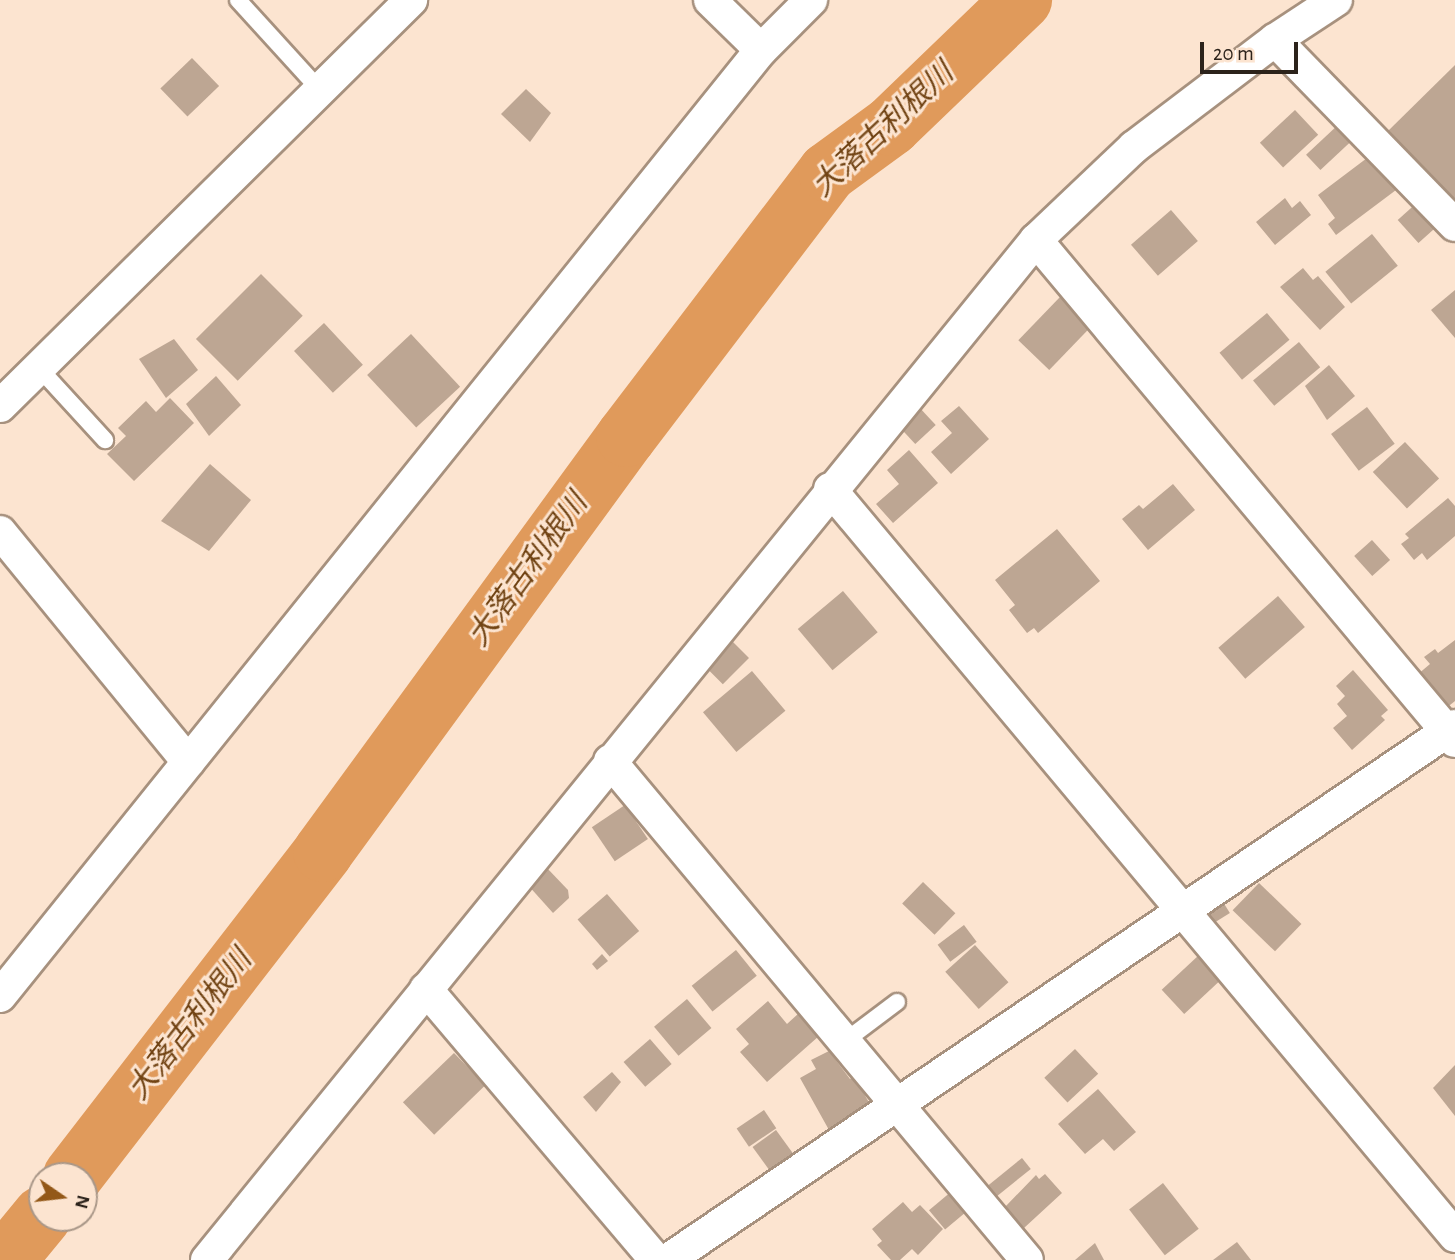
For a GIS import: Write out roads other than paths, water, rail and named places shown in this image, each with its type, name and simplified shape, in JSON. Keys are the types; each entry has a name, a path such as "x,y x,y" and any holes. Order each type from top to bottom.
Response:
{"street":[{"path":"0,406 411,0"},
{"path":"710,0 761,50"},
{"path":"0,996 761,50 811,0"},
{"path":"207,1260 830,489 1036,240 1135,147 1275,40 1336,0"},
{"path":"1275,40 1455,225"},
{"path":"668,1260 1183,910 1452,733 1036,240"},
{"path":"830,489 1455,1236"},
{"path":"0,532 188,762"},
{"path":"610,761 1027,1260"},
{"path":"426,989 656,1260"}],"lane":[{"path":"238,0 320,90"},
{"path":"39,368 105,440"},
{"path":"845,1041 897,1002"}],"waterway":[{"name":"大落古利根川","path":"84,1162 323,852 626,437 828,172 891,126 1022,0"},
{"name":"大落古利根川","path":"6,1260 29,1232"}]}
